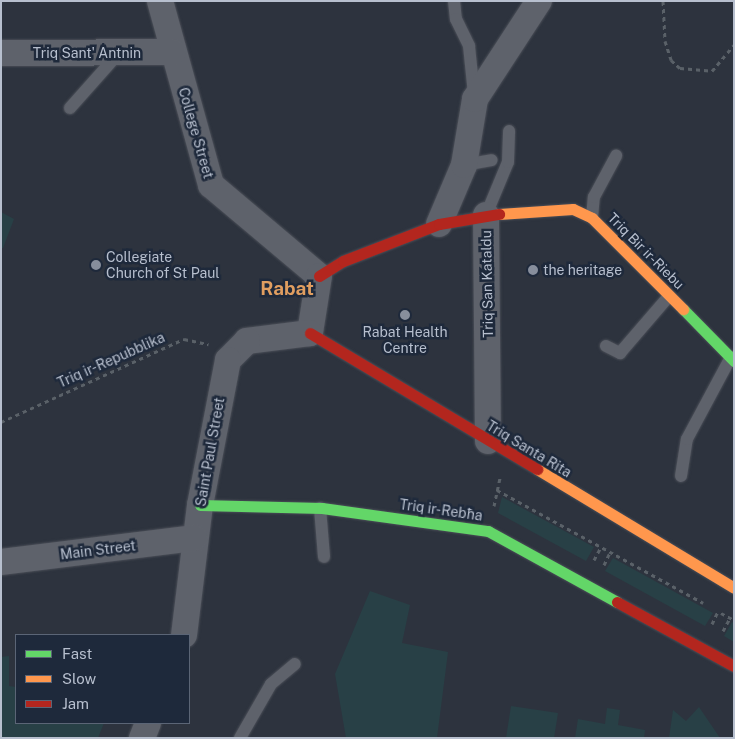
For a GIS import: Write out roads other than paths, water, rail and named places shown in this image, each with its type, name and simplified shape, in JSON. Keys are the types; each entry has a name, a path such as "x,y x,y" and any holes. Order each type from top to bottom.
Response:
{"street":[{"name":"College Street","path":"160,1 211,185 319,276"},
{"path":"439,224 464,165 475,99 539,1"},
{"name":"Triq Sant' Antnin","path":"1,53 118,54 173,52"},
{"name":"Triq Bir ir-Riebu","path":"486,215 573,209 592,218 669,296 731,353"},
{"name":"Triq San Kataldu","path":"319,276 343,261 439,224 486,215 488,441"},
{"path":"310,333 319,276"},
{"name":"Triq Santa Rita","path":"310,333 734,588"},
{"name":"Saint Paul Street","path":"184,634 200,505 232,352 247,340 310,333"},
{"name":"Triq ir-Rebħa","path":"200,505 320,508 488,531 734,666"},
{"name":"Main Street","path":"1,562 195,538"},
{"path":"142,738 148,724"}],"lane":[{"path":"454,1 456,18 469,46 475,99"},
{"path":"70,108 118,54"},
{"path":"486,215 508,162 510,131"},
{"path":"592,218 594,197 616,156"},
{"path":"464,165 492,160"},
{"path":"606,346 620,353 669,296"},
{"path":"681,476 687,439 731,353"},
{"path":"320,508 324,557"},
{"path":"240,738 271,684 295,664"}],"place":[{"name":"Collegiate Church of St Paul","path":"96,265"},
{"name":"the heritage","path":"533,270"},
{"name":"Rabat Health Centre","path":"405,315"}],"district":[{"name":"Rabat","path":"287,289"}]}
